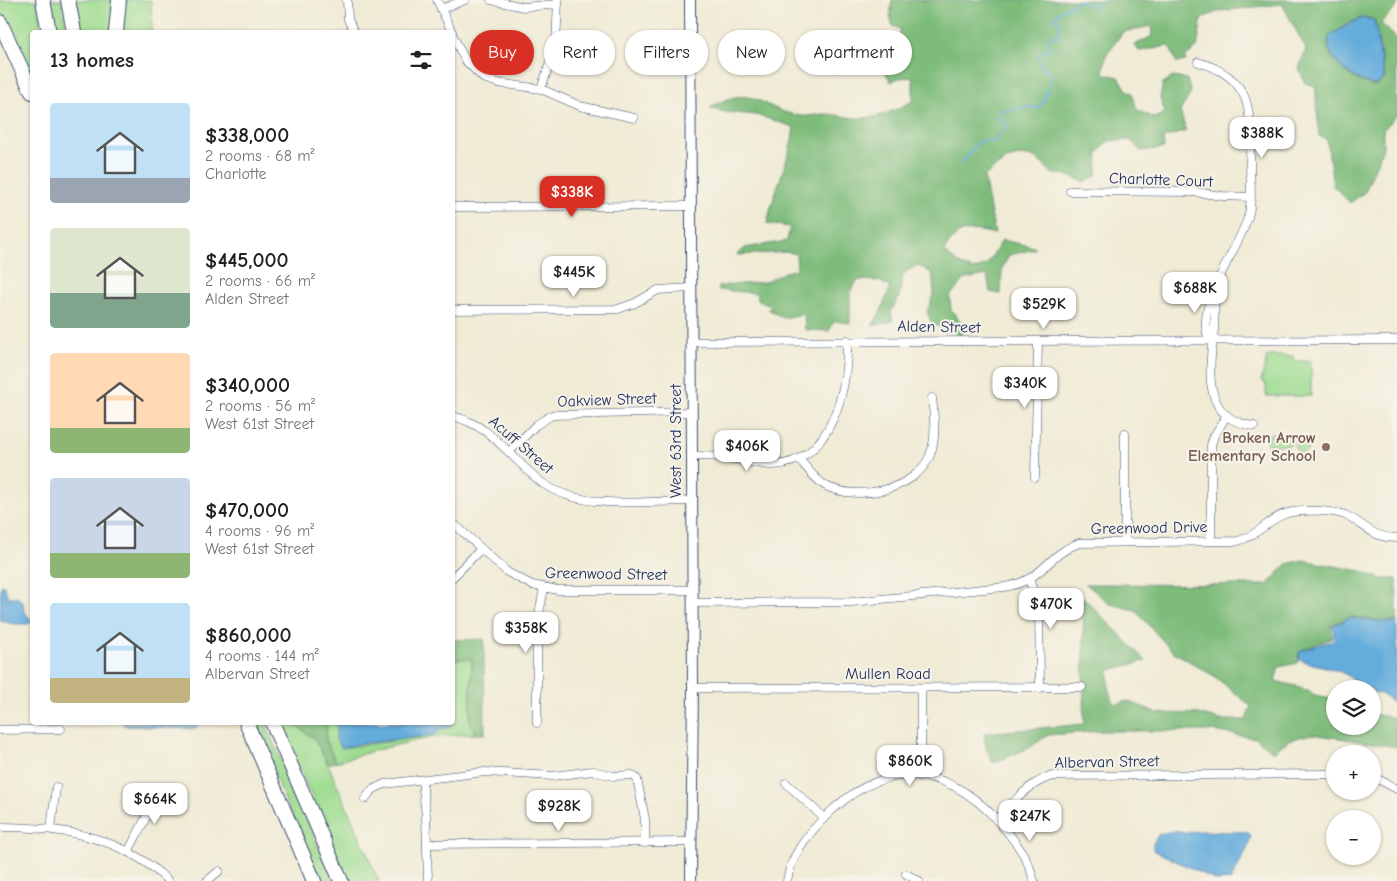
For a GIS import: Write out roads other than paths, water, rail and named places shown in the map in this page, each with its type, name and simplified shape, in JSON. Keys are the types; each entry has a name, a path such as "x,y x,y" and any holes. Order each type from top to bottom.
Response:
{"highway":[{"path":"43,0 48,30"},
{"path":"68,0 74,30"},
{"path":"116,30 119,0"},
{"path":"0,22 30,88"},
{"path":"247,725 314,881"},
{"path":"273,725 340,881"}],"street":[{"path":"347,0 348,19 353,30"},
{"path":"437,0 451,30"},
{"path":"441,9 465,0"},
{"path":"491,0 524,8 558,2 556,45 541,89"},
{"name":"West 63rd Street","path":"690,0 693,688 691,881"},
{"path":"455,39 465,60 483,78 498,83 541,89 580,106 634,118"},
{"path":"1198,62 1213,66 1235,80 1245,97 1250,122 1250,197 1247,219 1217,288 1214,332 1210,341 1212,394 1221,410 1236,422 1254,426"},
{"name":"Charlotte Court","path":"1070,191 1195,192 1222,196 1250,197"},
{"path":"455,207 691,206"},
{"path":"455,310 618,309 658,290 691,288"},
{"path":"691,456 717,456 775,465 799,459 812,450 822,438 842,395 847,368 847,340"},
{"name":"Alden Street","path":"691,342 847,340 1038,342 1397,340"},
{"path":"1035,477 1038,342"},
{"path":"799,459 810,474 835,489 850,491 883,490 904,484 915,476 930,457 934,432 932,398"},
{"name":"Oakview Street","path":"509,452 536,425 552,415 691,412"},
{"path":"1211,541 1211,445 1214,436 1228,415"},
{"name":"Acuff Street","path":"455,417 473,423 487,431 541,482 573,498 601,501 691,501"},
{"path":"1125,433 1125,541"},
{"name":"Greenwood Drive","path":"692,603 889,600 1004,587 1030,579 1068,547 1090,542 1238,541 1249,538 1280,515 1292,512 1332,512 1344,515 1373,534 1397,538"},
{"name":"Greenwood Street","path":"455,525 512,576 544,588 558,590 692,590"},
{"path":"455,575 481,549"},
{"path":"1030,579 1039,607 1040,688"},
{"path":"537,723 537,624 544,588"},
{"name":"Mullen Road","path":"693,688 1082,687"},
{"path":"921,688 921,777"},
{"path":"0,730 61,729"},
{"path":"365,799 372,790 384,784 485,772 553,776 593,772 613,776 632,775 637,779 643,804 645,843"},
{"name":"Albervan Street","path":"996,820 1029,787 1041,778 1054,776 1326,774"},
{"path":"787,881 797,850 845,797 872,782 899,776 921,777 944,782 957,787 981,804 1020,848 1034,881"},
{"path":"422,780 428,881"},
{"path":"1381,781 1397,790"},
{"path":"786,783 824,818"},
{"path":"51,829 56,787"},
{"path":"128,852 162,787"},
{"path":"0,827 51,829 95,838 128,852 148,864 168,881"},
{"path":"427,844 692,842"},
{"path":"207,881 219,871"},
{"path":"906,874 919,881"}],"water":[{"path":"1363,18 1374,20 1384,79 1375,85 1362,81 1350,74 1334,59 1329,47 1329,37"},
{"path":"1,585 4,586 8,597 17,597 23,602 24,611 30,618 30,623 12,624 0,620"},
{"path":"1350,618 1397,623 1397,705 1381,694 1381,680 1353,680 1334,669 1299,659 1300,651 1334,640 1333,625"},
{"path":"125,725 197,725 195,729"},
{"path":"337,725 451,725 439,730 434,735 358,744 342,748 336,740"},
{"path":"1173,831 1185,833 1200,831 1248,832 1251,836 1249,845 1231,880 1217,881 1153,850 1153,843 1159,834"}],"waterway":[{"path":"961,163 980,141 996,141 1002,130 1007,127 1004,121 999,120 997,116 999,111 1025,107 1039,108 1043,102 1052,77 1049,70 1043,69 1038,56 1041,52 1050,50 1048,39 1052,35 1058,37 1059,24 1055,16 1078,0 1094,7 1102,0"}],"place":[{"name":"Broken Arrow Elementary School","path":"1326,447"}]}
